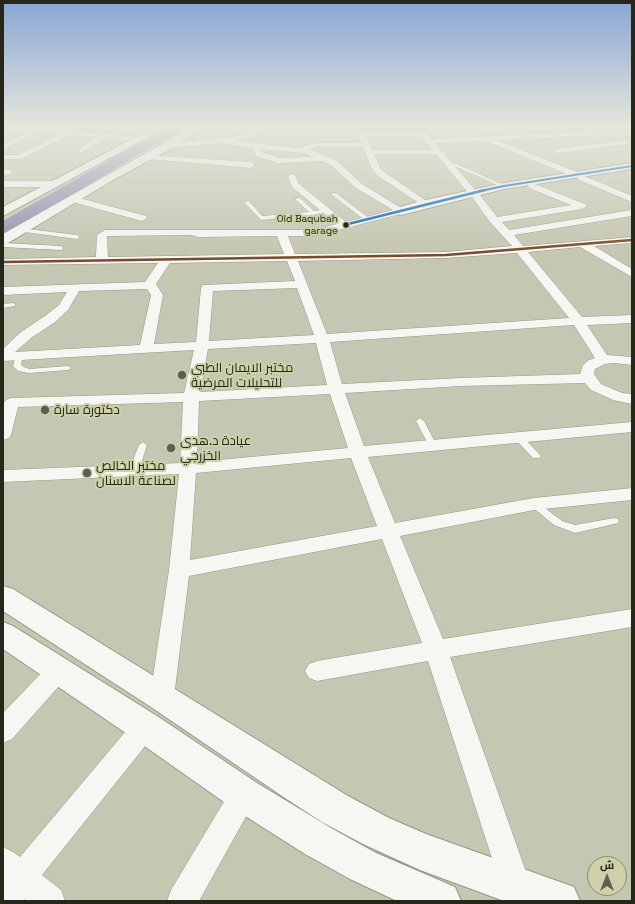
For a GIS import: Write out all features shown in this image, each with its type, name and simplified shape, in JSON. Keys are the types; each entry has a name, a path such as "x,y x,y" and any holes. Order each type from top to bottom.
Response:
{"street":[{"path":"3,212 84,168"},
{"path":"3,240 72,199 128,168"},
{"path":"340,168 359,186 401,211 433,208 504,186 629,168"},
{"path":"376,168 381,174 425,204"},
{"path":"453,168 578,321 603,360"},
{"path":"559,168 632,199"},
{"path":"102,261 102,235 105,233 315,233 425,204 532,186 578,176"},
{"path":"292,177 295,185 344,225"},
{"path":"3,184 55,184"},
{"path":"532,186 610,217"},
{"path":"72,199 142,218"},
{"path":"494,220 582,206"},
{"path":"507,233 632,213"},
{"path":"281,233 322,339 336,389 358,453 390,530 436,650 516,886"},
{"path":"188,251 193,236 198,234"},
{"path":"3,262 166,260 188,251 291,258 446,255 632,240"},
{"path":"582,244 632,274"},
{"path":"149,285 166,260"},
{"path":"615,263 632,262"},
{"path":"162,697 179,570 188,468 191,397 202,346 207,288 302,284"},
{"path":"3,291 149,285 157,295 146,349"},
{"path":"3,357 26,335 50,319 64,307 75,288"},
{"path":"3,357 322,339 578,321 632,320"},
{"path":"632,361 614,359 603,360 594,363 588,368 587,374 588,378 596,387 606,393 632,399"},
{"path":"3,435 11,402 191,397 588,378"},
{"path":"3,476 188,468 632,427"},
{"path":"179,570 534,504 632,494"},
{"path":"3,597 162,697 297,786 341,813 420,851 560,901"},
{"path":"317,671 632,618"},
{"path":"3,634 145,727 244,795 318,841 357,862 441,901"},
{"path":"3,731 59,670"},
{"path":"50,901 10,880 145,727"},
{"path":"182,901 244,795"}],"lane":[{"path":"462,168 504,186"},
{"path":"334,194 368,220"},
{"path":"298,199 313,213"},
{"path":"247,202 261,218 327,211"},
{"path":"19,230 76,237"},
{"path":"3,244 61,248"},
{"path":"3,306 13,305"},
{"path":"19,355 17,366 21,369 29,371 68,368"},
{"path":"420,421 433,446"},
{"path":"519,438 536,456"},
{"path":"134,470 143,445"},
{"path":"534,504 558,524 575,529 614,521"}],"waterway":[{"path":"3,228 106,168"}],"transit line":[{"path":"344,225 425,204 504,186 618,168"},
{"path":"3,262 446,255 632,240"}],"place":[{"name":"Old Baqubah garage","path":"346,225"},
{"name":"مختبر الايمان الطبي للتحليلات المرضية","path":"182,375"},
{"name":"دكتورة سارة","path":"45,410"},
{"name":"عيادة د.هدى الخزرجي","path":"171,448"},
{"name":"مختبر الخالص لصناعة الاسنان","path":"87,473"}]}
